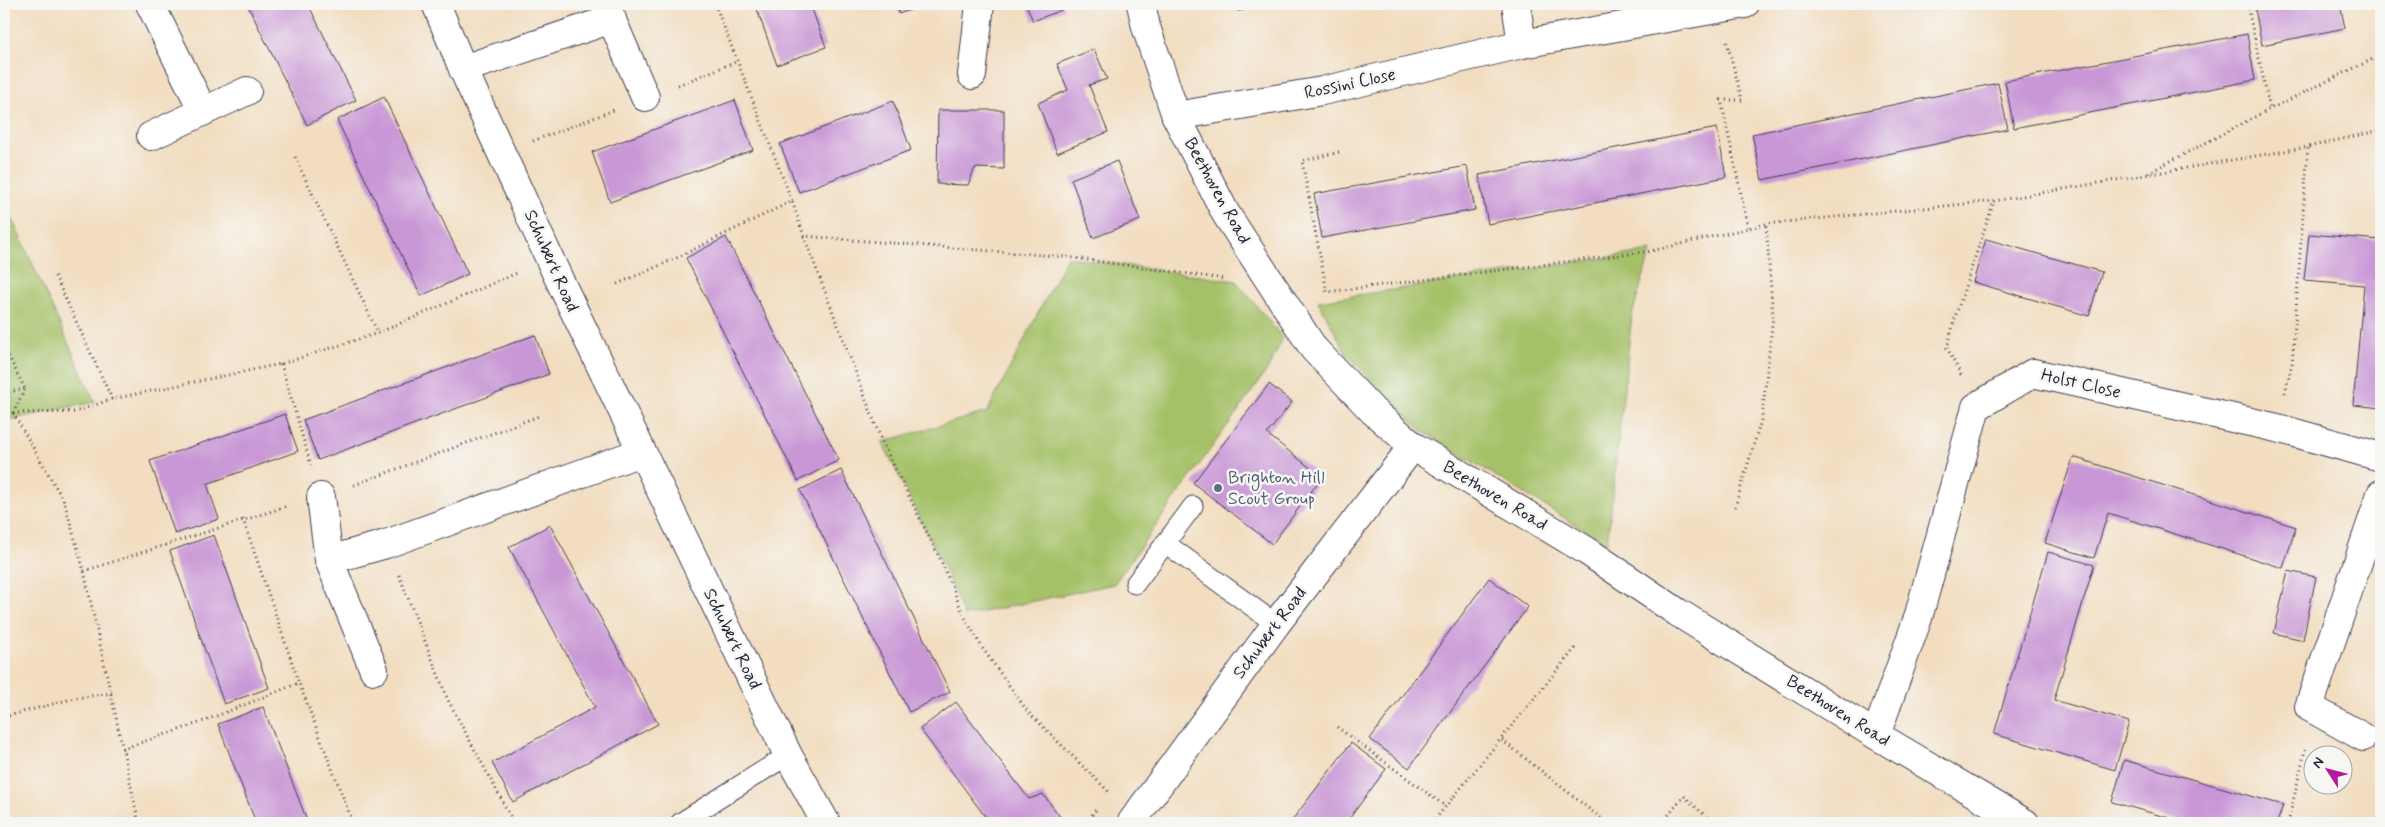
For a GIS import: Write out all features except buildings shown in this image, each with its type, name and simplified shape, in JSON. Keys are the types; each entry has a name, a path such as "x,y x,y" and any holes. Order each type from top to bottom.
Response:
{"street":[{"path":"150,4 203,111"},
{"name":"Schubert Road","path":"436,4 463,69 557,275 641,452 788,755 826,823"},
{"path":"972,75 980,4"},
{"name":"Beethoven Road","path":"1141,4 1146,27 1176,116 1226,214 1314,348 1373,411 1413,446 1587,551 1676,612 1876,735 2025,823"},
{"path":"1516,4 1522,44"},
{"name":"Rossini Close","path":"1176,116 1322,91 1522,44 1745,4"},
{"path":"463,69 609,12 646,97"},
{"path":"151,136 247,90"},
{"name":"Holst Close","path":"1976,407 2033,373 2277,428 2381,457"},
{"path":"1876,735 1918,618 1976,407"},
{"name":"Schubert Road","path":"1131,823 1276,624 1413,446"},
{"path":"329,560 386,544 641,452"},
{"path":"2363,737 2310,706 2381,494"},
{"path":"321,497 329,560 374,670"}],"lane":[{"path":"1135,584 1194,506"},
{"path":"1165,543 1276,624"},
{"path":"680,823 788,755"}],"path":[{"path":"4,11 17,4"},
{"path":"716,4 882,442 942,563 964,616 983,649 1028,712 1109,792 1092,815"},
{"path":"2247,4 2270,109"},
{"path":"1724,32 1742,100 1720,100 1748,227"},
{"path":"2145,174 2270,109 2381,55"},
{"path":"1339,152 1302,162 1327,292 1651,251 1766,224 1994,201 2308,147 2381,130"},
{"path":"2277,428 2292,364 2308,147"},
{"path":"295,157 378,333"},
{"path":"617,284 672,260 792,201"},
{"path":"1976,407 1947,348 1994,201"},
{"path":"1735,507 1762,417 1773,316 1766,224"},
{"path":"804,236 1067,257 1226,279"},
{"path":"13,413 75,412 112,399 281,364 378,333 522,271"},
{"path":"54,276 112,399"},
{"path":"4,347 25,389"},
{"path":"281,364 321,497"},
{"path":"13,413 25,389"},
{"path":"4,393 25,389"},
{"path":"13,413 64,502 84,571 139,823"},
{"path":"84,571 243,519 321,497 539,416"},
{"path":"243,519 299,683 353,823"},
{"path":"386,544 448,700 513,823"},
{"path":"1432,823 1502,740 1577,646"},
{"path":"122,749 199,723 299,683"},
{"path":"4,717 74,698 112,693"},
{"path":"2288,823 2308,736 2310,706"},
{"path":"1337,727 1445,806"},
{"path":"1502,740 1607,823"},
{"path":"1662,823 1684,796 1713,823"}],"green space":[{"path":"4,201 95,402 4,421"},
{"path":"1651,251 1632,315 1607,544 1422,431 1346,353 1318,301"},
{"path":"1067,257 1236,281 1283,338 1268,369 1114,584 964,616 942,563 882,442 987,412"}],"place":[{"name":"Brighton Hill Scout Group","path":"1218,488"}]}
